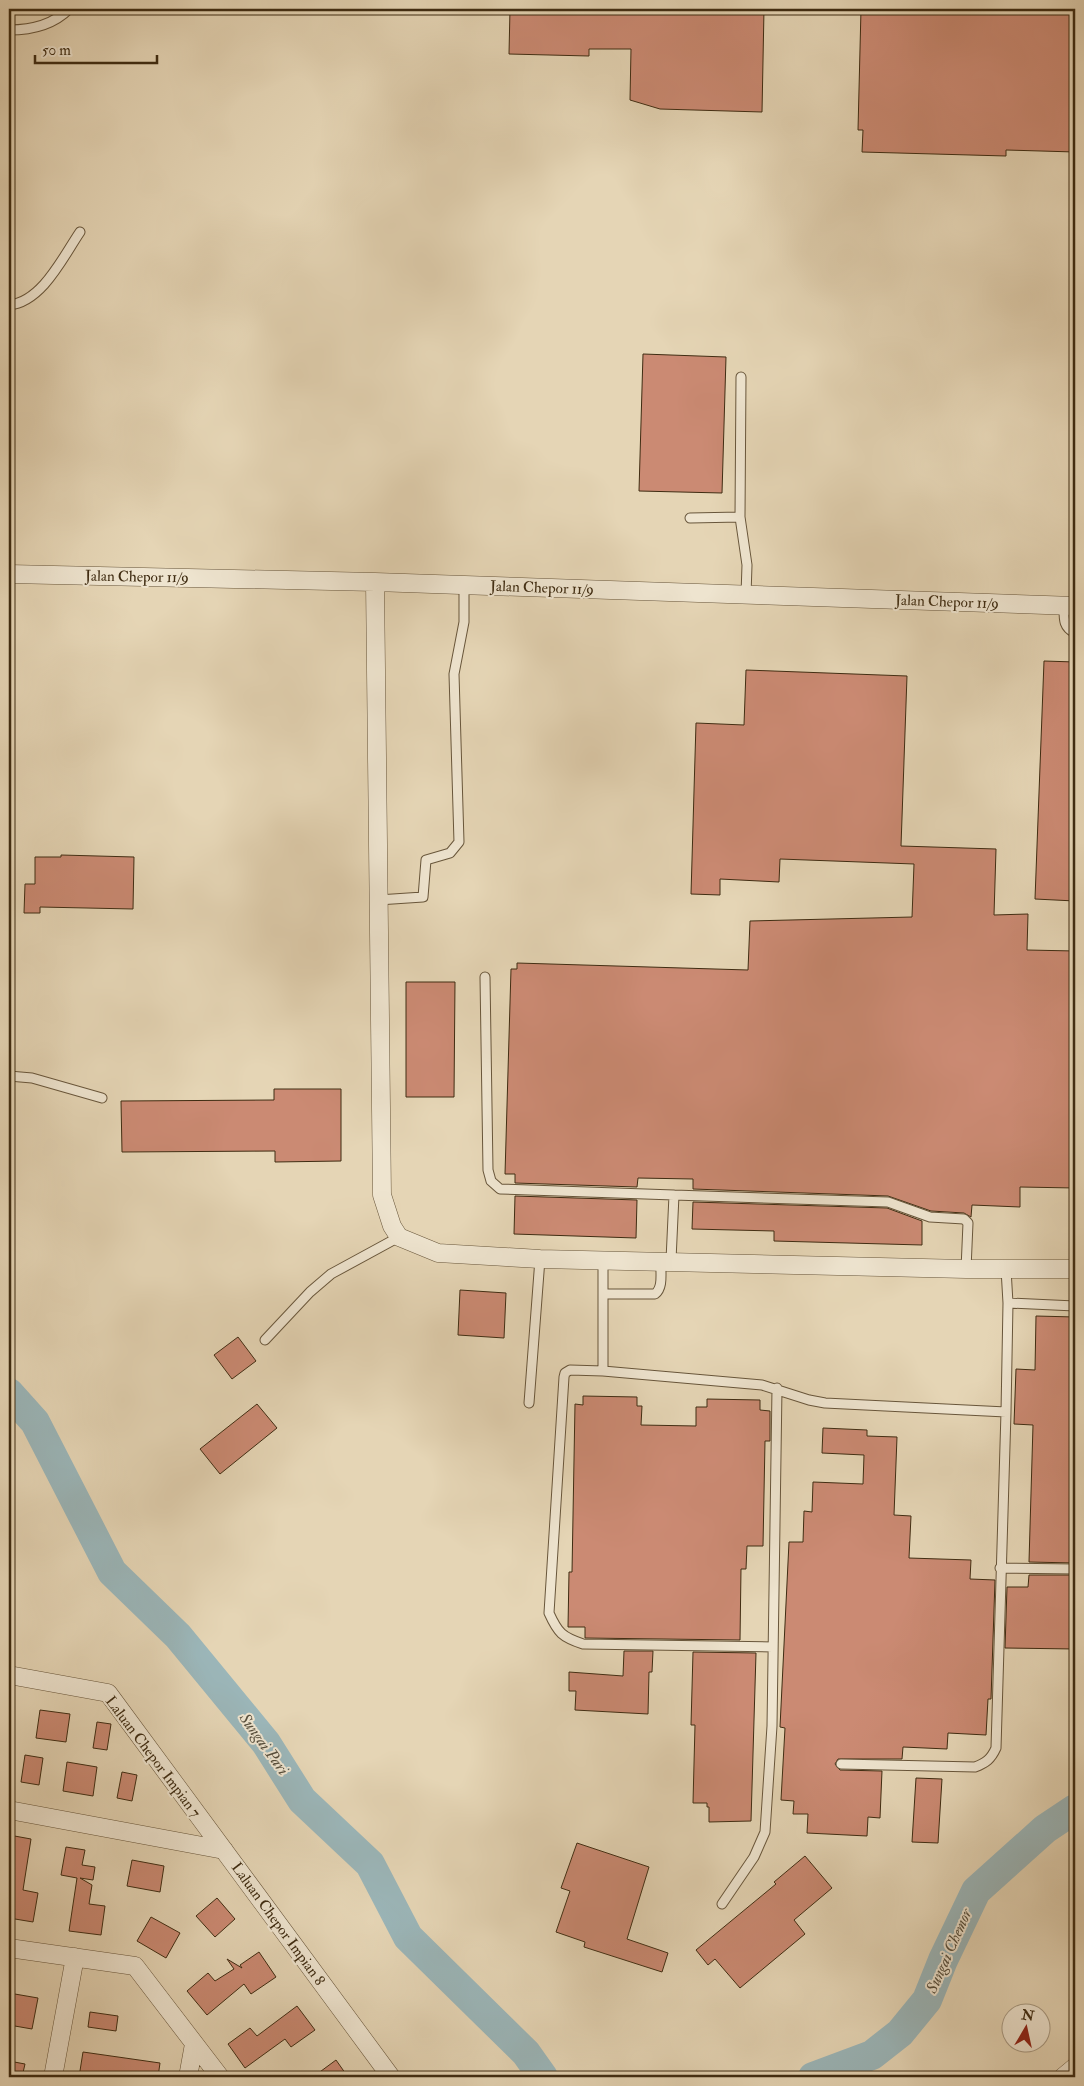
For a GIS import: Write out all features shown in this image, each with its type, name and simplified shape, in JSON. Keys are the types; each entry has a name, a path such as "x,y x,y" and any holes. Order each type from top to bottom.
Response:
{"street":[{"name":"Jalan Chepor 11/9","path":"9,574 375,582 1070,606"},
{"path":"375,582 382,1194 392,1226 399,1237 438,1253 540,1259 1075,1269"},
{"name":"Laluan Chepor Impian 7","path":"9,1675 108,1693 224,1850"},
{"name":"Laluan Chepor Impian 8","path":"9,1810 224,1850 391,2077"},
{"path":"9,1948 135,1966 220,2077"},
{"path":"53,2077 75,1957"},
{"path":"188,2077 194,2044"},
{"path":"1063,2077 1075,2068"}],"lane":[{"path":"9,30 26,30 58,20 69,9"},
{"path":"9,305 20,304 42,286 80,232"},
{"path":"741,377 740,517 746,565 746,595"},
{"path":"690,518 740,517"},
{"path":"378,900 423,898 426,860 450,853 459,842 454,674 464,622 464,585"},
{"path":"1070,606 1064,622 1068,630 1075,633"},
{"path":"485,977 488,1170 492,1181 500,1189 888,1202 930,1217 964,1220 968,1223 966,1268"},
{"path":"9,1076 32,1078 102,1098"},
{"path":"603,1294 655,1294 659,1291 666,1261 674,1195"},
{"path":"266,1340 310,1292 331,1274 399,1237"},
{"path":"528,1403 540,1259"},
{"path":"603,1260 603,1371"},
{"path":"841,1764 976,1767 985,1764 996,1748 1006,1412 1008,1303 1006,1268"},
{"path":"1008,1303 1075,1306"},
{"path":"774,1647 583,1644 564,1638 549,1613 564,1377 566,1373 570,1370 603,1371 777,1388 809,1400 825,1403 1006,1412"},
{"path":"722,1904 754,1858 764,1832 772,1726 777,1388"},
{"path":"1000,1568 1075,1570"}],"building":[{"path":"510,9 764,9 762,112 660,109 630,100 631,49 589,49 589,56 509,54"},
{"path":"861,9 1075,9 1075,152 1006,150 1006,156 862,152 863,130 858,130"},
{"path":"643,354 726,357 722,493 639,491"},
{"path":"1044,661 1075,662 1075,901 1035,899"},
{"path":"746,670 907,676 901,846 996,849 994,915 1028,914 1027,950 1075,951 1075,1188 1020,1187 1020,1207 972,1205 971,1217 964,1213 931,1211 888,1196 693,1189 693,1179 638,1178 637,1187 515,1183 515,1174 505,1174 511,969 517,969 517,963 748,970 750,921 912,917 914,864 780,859 779,882 720,879 720,895 691,894 696,723 744,725"},
{"path":"61,855 134,857 133,909 40,907 40,913 24,913 25,884 35,884 35,857 61,857"},
{"path":"406,982 455,982 454,1097 406,1097"},
{"path":"274,1089 341,1089 341,1161 275,1162 275,1151 122,1152 121,1101 274,1100"},
{"path":"515,1196 637,1200 636,1238 514,1234"},
{"path":"693,1202 887,1208 922,1221 922,1245 774,1241 774,1231 692,1229"},
{"path":"460,1290 506,1293 504,1338 458,1335"},
{"path":"1036,1316 1075,1317 1075,1563 1029,1562 1033,1425 1014,1424 1016,1369 1035,1370"},
{"path":"238,1337 256,1361 232,1379 214,1355"},
{"path":"583,1396 637,1397 637,1406 642,1406 641,1425 696,1426 696,1407 707,1407 707,1399 760,1400 760,1410 770,1411 770,1441 765,1441 763,1546 747,1546 746,1569 741,1569 740,1640 585,1638 585,1627 568,1627 569,1572 572,1572 575,1404 583,1405"},
{"path":"257,1404 277,1428 220,1474 200,1449"},
{"path":"823,1428 867,1430 867,1436 897,1437 894,1515 911,1516 909,1558 971,1560 970,1579 995,1580 991,1699 988,1699 986,1735 948,1733 947,1749 903,1747 902,1759 838,1759 835,1764 840,1770 882,1771 880,1818 868,1817 867,1836 807,1833 808,1814 793,1814 794,1801 781,1800 785,1728 780,1727 789,1542 803,1542 804,1511 812,1512 813,1482 863,1484 864,1455 822,1453"},
{"path":"1029,1575 1075,1575 1075,1649 1005,1648 1007,1587 1028,1587"},
{"path":"624,1651 653,1651 652,1672 649,1672 648,1714 575,1710 576,1691 569,1691 569,1672 623,1676"},
{"path":"693,1652 756,1653 751,1821 709,1822 709,1807 707,1807 707,1803 693,1803 695,1725 691,1725"},
{"path":"40,1710 70,1714 66,1742 36,1738"},
{"path":"97,1722 111,1724 107,1750 93,1748"},
{"path":"25,1755 43,1758 39,1785 21,1782"},
{"path":"67,1762 97,1767 93,1796 63,1791"},
{"path":"122,1772 137,1775 132,1801 117,1798"},
{"path":"916,1778 942,1779 938,1843 912,1842"},
{"path":"9,1835 31,1839 23,1890 38,1893 33,1922 9,1918"},
{"path":"577,1843 649,1867 627,1939 668,1953 662,1972 584,1947 585,1942 556,1932 570,1891 561,1888"},
{"path":"66,1847 85,1850 82,1865 95,1867 93,1880 80,1878 92,1885 89,1904 105,1906 101,1935 69,1931 77,1878 61,1875"},
{"path":"805,1856 832,1888 794,1920 805,1934 740,1988 715,1959 708,1965 696,1950 776,1884 774,1882"},
{"path":"132,1860 164,1866 160,1892 127,1886"},
{"path":"217,1898 235,1919 215,1937 196,1916"},
{"path":"151,1917 180,1933 166,1958 137,1941"},
{"path":"259,1952 276,1977 251,1994 244,1984 207,2015 187,1991 208,1973 215,1981 234,1969 227,1959 242,1968 240,1965"},
{"path":"9,1993 38,1998 32,2029 9,2025"},
{"path":"297,2006 315,2030 291,2047 285,2039 245,2068 228,2044 250,2028 257,2036"},
{"path":"90,2012 118,2016 116,2031 88,2027"},
{"path":"83,2052 160,2063 158,2077 79,2077"},
{"path":"336,2060 348,2077 313,2077"},
{"path":"9,2061 25,2064 22,2077 9,2077"}],"waterway":[{"name":"Sungai Pari","path":"9,1393 35,1422 112,1572 178,1636 266,1743 302,1800 370,1864 408,1937 526,2053 543,2077"},
{"name":"Sungai Chemor","path":"813,2077 872,2055 900,2033 927,2000 943,1960 976,1891 1045,1829 1075,1809"}]}
